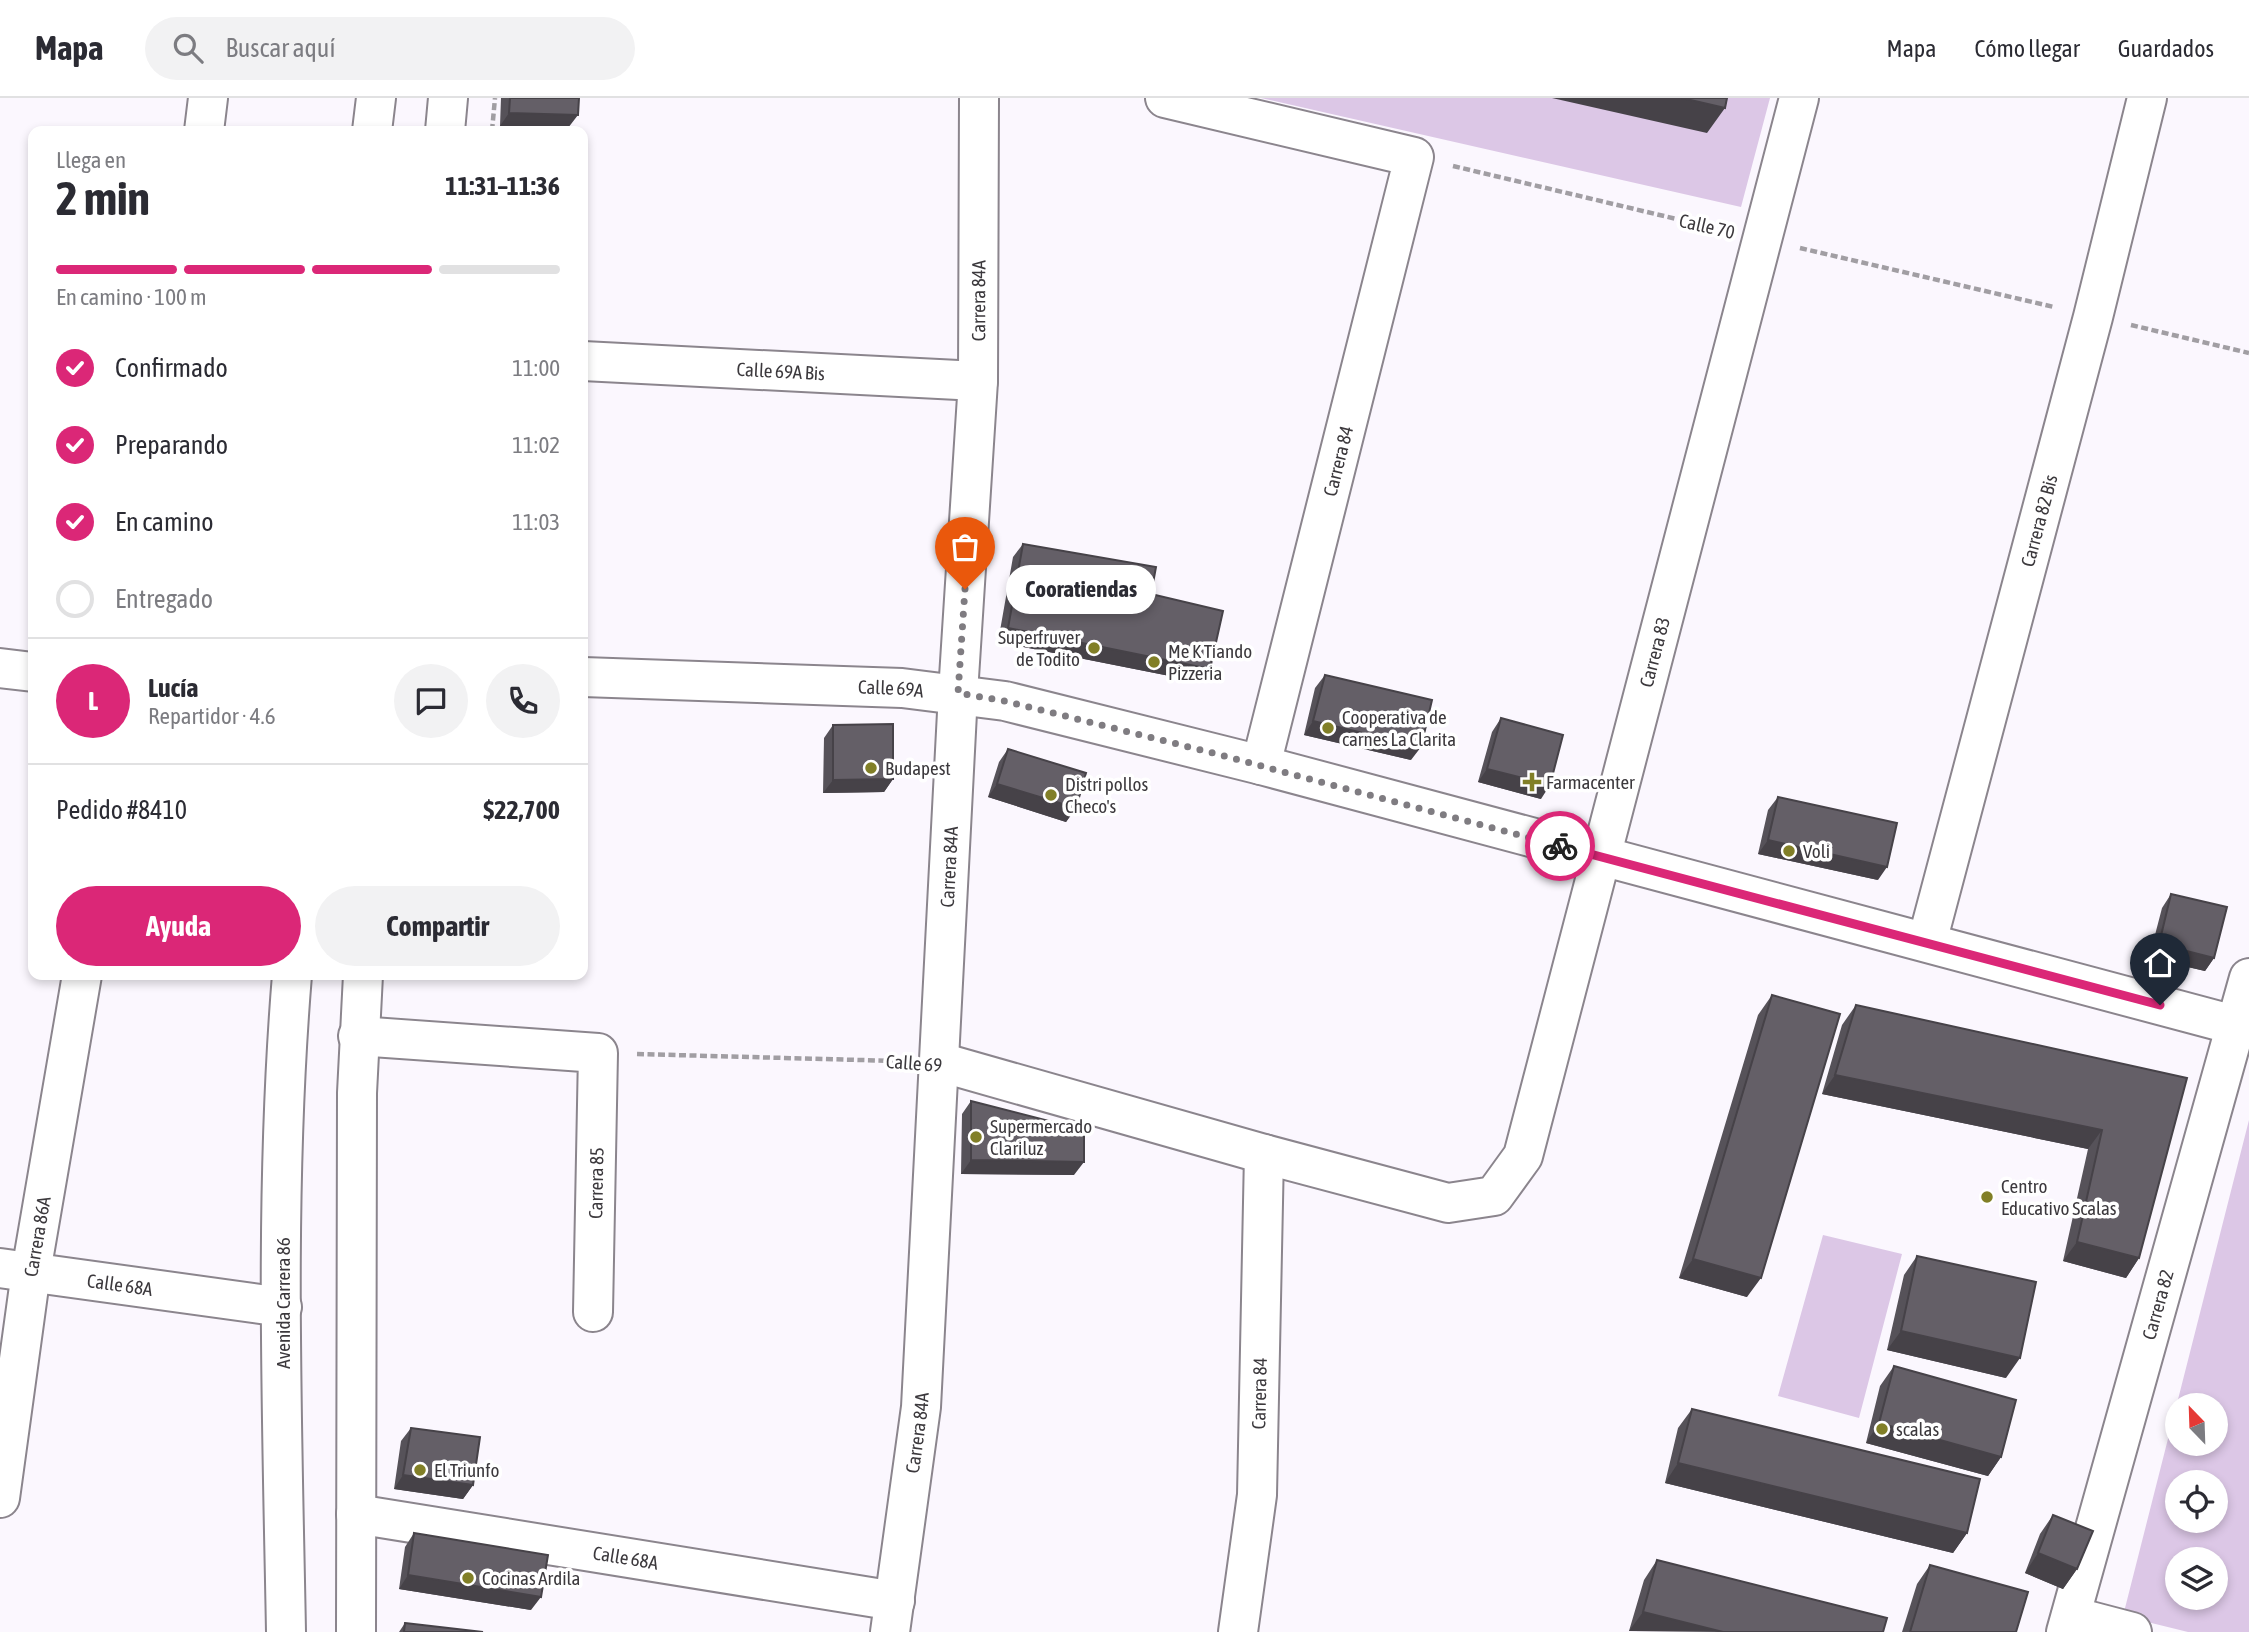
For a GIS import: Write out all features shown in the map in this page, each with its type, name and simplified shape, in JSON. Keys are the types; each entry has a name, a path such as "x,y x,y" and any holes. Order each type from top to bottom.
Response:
{"street":[{"path":"205,126 208,98"},
{"path":"373,126 376,98"},
{"path":"445,126 448,98"},
{"name":"Carrera 84A","path":"892,1616 921,1407 958,693 978,381 979,98"},
{"path":"1165,98 1414,157"},
{"name":"Carrera 83","path":"1494,1196 1523,1156 1799,98"},
{"name":"Carrera 82 Bis","path":"1927,942 2093,317 2147,98"},
{"name":"Carrera 84","path":"1261,765 1414,157"},
{"name":"Calle 69A Bis","path":"588,362 978,381"},
{"path":"0,668 28,671"},
{"name":"Calle 69A","path":"588,677 902,688 1005,701 1261,765 2243,1028"},
{"name":"Carrera 82","path":"2069,1624 2243,1028 2249,978"},
{"name":"Carrera 86A","path":"0,1498 15,1270 81,980"},
{"name":"Avenida Carrera 86","path":"286,1632 282,1307 287,1030 292,980"},
{"path":"356,1632 358,1037 363,980"},
{"path":"358,1037 598,1053"},
{"name":"Carrera 85","path":"593,1312 598,1053"},
{"name":"Calle 69","path":"940,1062 1448,1203 1494,1196"},
{"name":"Carrera 84","path":"1238,1632 1256,1495 1264,1154"},
{"name":"Calle 68A","path":"15,1270 282,1307"},
{"name":"Calle 68A","path":"356,1514 892,1616"},
{"path":"2069,1624 2132,1632"}],"path":[{"path":"492,126 495,98"},
{"name":"Calle 70","path":"1414,157 2249,353"},
{"name":"Calle 69","path":"598,1053 940,1062"}],"shaded area":[{"path":"1261,98 1770,98 1741,207"},
{"path":"2249,1120 2249,1632 2188,1632 2123,1616 2165,1451 2165,1456 2228,1456 2228,1393 2180,1393"},
{"path":"1823,1235 1902,1254 1859,1418 1778,1396"}],"building":[{"path":"510,98 579,98 578,115 509,113"},
{"path":"1682,98 1727,98 1725,108"},
{"path":"1023,544 1156,567 1151,594 1223,611 1210,669 1008,628"},
{"path":"1325,675 1432,700 1421,747 1313,721"},
{"path":"1501,718 1563,735 1550,785 1487,769"},
{"path":"893,724 893,779 833,780 833,725"},
{"path":"1008,749 1086,773 1076,808 997,784"},
{"path":"1778,797 1897,823 1887,867 1768,840"},
{"path":"2171,894 2227,907 2214,958 2159,944"},
{"path":"1772,995 1840,1014 1761,1278 1693,1259"},
{"path":"1856,1005 2187,1078 2139,1258 2077,1242 2102,1130 1835,1075"},
{"path":"971,1101 1084,1130 1084,1162 971,1160"},
{"path":"1917,1256 2036,1282 2020,1358 1901,1331"},
{"path":"1894,1366 2016,1400 2001,1457 1879,1423"},
{"path":"1692,1409 1980,1479 1967,1533 1678,1463"},
{"path":"411,1428 480,1437 473,1485 403,1475"},
{"path":"2053,1515 2093,1531 2077,1569 2038,1553"},
{"name":"Cocinas Ardila","path":"414,1533 548,1555 541,1597 408,1575"},
{"path":"1657,1560 1887,1618 1883,1632 1723,1632 1643,1612"},
{"path":"1930,1565 2028,1592 2016,1632 1910,1632"},
{"path":"405,1623 483,1632 404,1632"}],"way so far":[{"path":"965,589 958,693 1005,701 1288,772 1560,846"}],"place":[{"name":"Cooratiendas","path":"965,589"},
{"name":"Superfruver de Todito","path":"1094,648"},
{"name":"Me K Tiando Pizzeria","path":"1154,662"},
{"name":"Cooperativa de carnes La Clarita","path":"1328,728"},
{"name":"Budapest","path":"871,768"},
{"name":"Farmacenter","path":"1532,782"},
{"name":"Distri pollos Checo's","path":"1051,795"},
{"name":"Voli","path":"1789,851"},
{"name":"Supermercado Clariluz","path":"976,1137"},
{"name":"Centro Educativo Scalas","path":"1987,1197"},
{"name":"scalas","path":"1882,1429"},
{"name":"El Triunfo","path":"420,1470"},
{"name":"Cocinas Ardila","path":"468,1578"}],"route":[{"path":"1560,846 2160,1005"}]}
